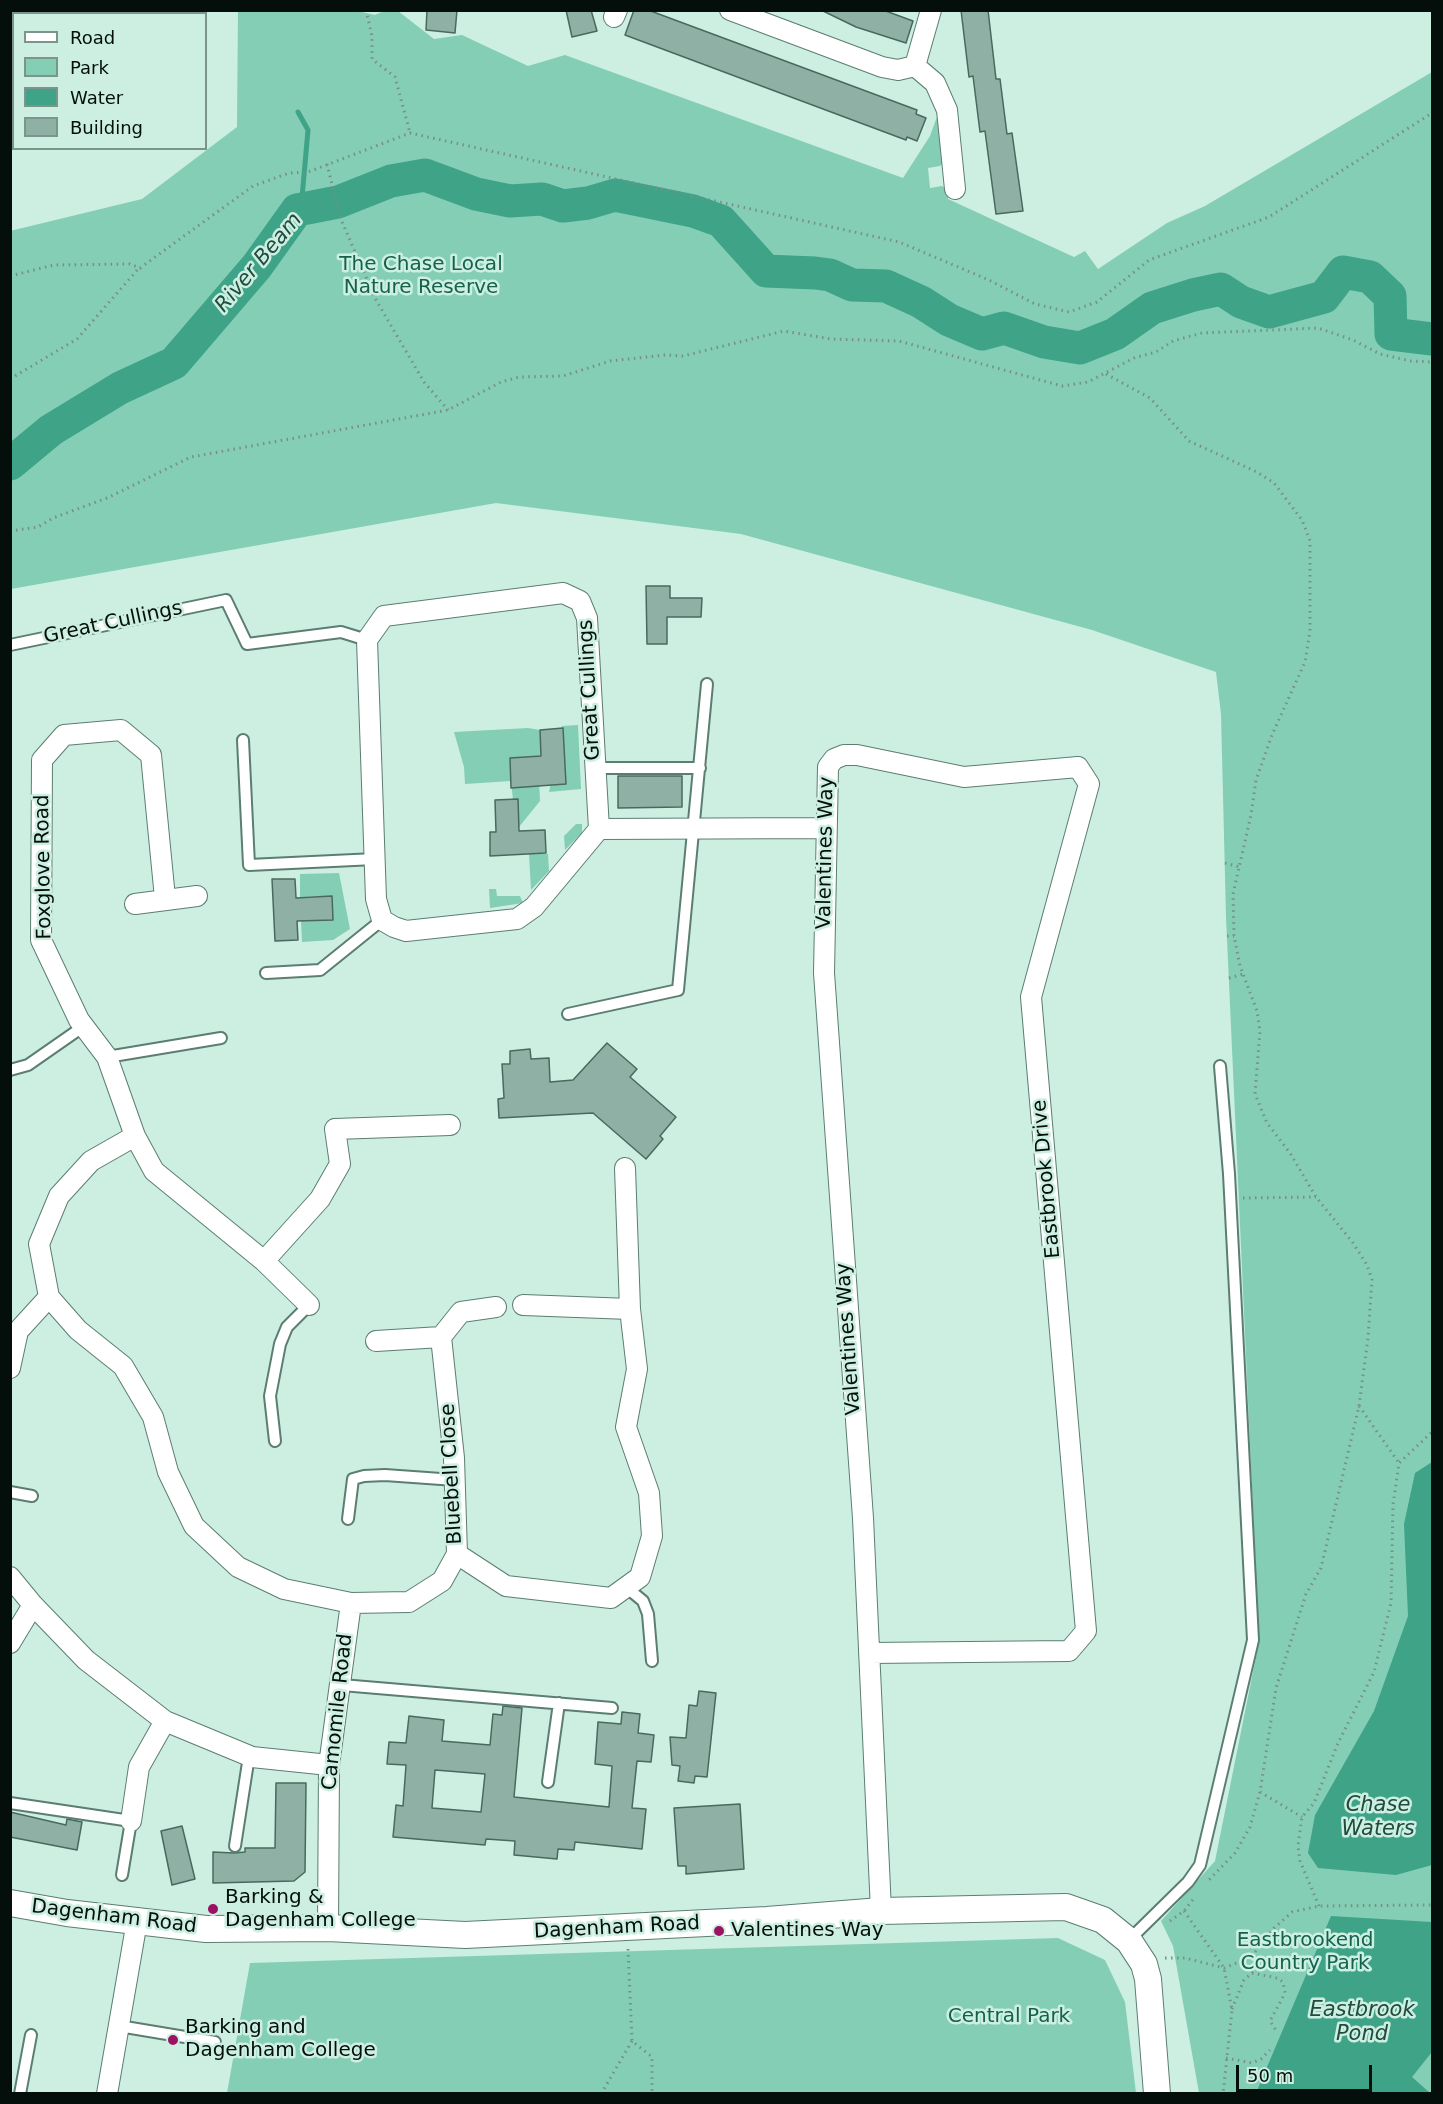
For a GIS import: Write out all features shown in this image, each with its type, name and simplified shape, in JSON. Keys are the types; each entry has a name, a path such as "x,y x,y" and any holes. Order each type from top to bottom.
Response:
{"street":[{"path":"730,10 882,68 898,70 915,66"},
{"path":"915,66 931,10"},
{"path":"915,66 935,83 947,110 955,189"},
{"name":"Great Cullings","path":"367,640 384,616 563,593 574,596 585,609 587,618 599,829"},
{"path":"367,640 376,899 382,920 406,931 517,919 534,907 599,829 825,828"},
{"name":"Foxglove Road","path":"165,898 151,755 121,730 64,735 42,760 41,940 84,1026 107,1057 135,1136 153,1171 264,1261 309,1305"},
{"name":"Eastbrook Drive","path":"828,766 834,759 844,755 857,755 964,777 1078,767 1089,784 1031,997 1086,1631 1069,1651 869,1653"},
{"name":"Valentines Way","path":"828,766 825,828 824,973 863,1518 881,1911"},
{"path":"135,904 165,898 197,896"},
{"path":"264,1261 320,1199 340,1164 335,1129 450,1125"},
{"path":"10,1368 18,1331 49,1298 39,1244 59,1196 91,1161 135,1136"},
{"path":"457,1554 506,1586 611,1598 640,1576 652,1536 650,1493 626,1427 637,1368 630,1309 625,1168"},
{"name":"Bluebell Close","path":"49,1298 78,1330 123,1366 153,1417 168,1472 194,1526 238,1567 284,1589 351,1603 409,1602 442,1581 457,1554 455,1480 441,1338"},
{"path":"523,1305 630,1309"},
{"path":"376,1341 441,1338 461,1312 496,1307"},
{"path":"10,1577 33,1605 86,1660 165,1721 249,1756 329,1765"},
{"name":"Camomile Road","path":"328,1928 329,1765 342,1684 351,1603"},
{"path":"10,1643 33,1605"},
{"path":"131,1821 140,1767 165,1721"},
{"name":"Dagenham Road","path":"10,1903 206,1929 328,1928 465,1935 627,1928 881,1911 1066,1907 1103,1920 1129,1941 1144,1964 1148,1979 1157,2094"},
{"path":"107,2094 137,1921"}],"lane":[{"name":"Great Cullings","path":"10,645 226,600 247,644 341,632 367,640"},
{"path":"568,1014 678,990 707,684"},
{"path":"243,740 249,865 375,859"},
{"path":"594,768 700,768"},
{"path":"267,973 320,970 382,920"},
{"path":"10,1070 28,1065 84,1026"},
{"path":"107,1057 221,1038"},
{"path":"1129,1941 1188,1882 1200,1865 1253,1640 1230,1198 1220,1066"},
{"path":"275,1441 270,1396 280,1344 287,1327 309,1305"},
{"path":"348,1519 353,1479 385,1475 455,1480"},
{"path":"10,1492 32,1496"},
{"path":"626,1587 643,1601 648,1614 652,1661"},
{"path":"342,1684 612,1708"},
{"path":"548,1782 559,1703"},
{"path":"235,1846 249,1756"},
{"path":"10,1803 131,1821 122,1875"},
{"path":"119,2026 215,2042"},
{"path":"20,2094 31,2035"}],"path":[{"path":"366,10 372,36 372,59 394,77 410,133"},
{"path":"10,379 77,339 140,268 253,186 289,173 308,172 410,133 899,242 989,280 1035,304 1069,312 1097,302 1149,260 1269,217 1432,112"},
{"path":"327,164 340,217 376,300 424,382 448,410"},
{"path":"10,276 54,265 130,264 140,268"},
{"path":"10,531 38,527 53,518 107,498 191,458 448,410 501,382 519,377 563,376 610,361 665,355 683,356 784,331 831,339 899,341 1062,386 1079,385 1106,374 1134,358 1156,352 1173,340 1202,333 1317,328 1353,340 1380,354 1411,361 1432,362"},
{"path":"1106,374 1150,398 1189,441 1257,472 1274,483 1302,520 1310,541 1310,631 1305,662 1272,735 1256,780 1233,894 1234,936 1243,974 1257,1011 1260,1031 1255,1094 1267,1123 1290,1153 1316,1197 1353,1243 1367,1265 1372,1280 1368,1338 1359,1406 1321,1568 1306,1594 1276,1688 1260,1792 1250,1827 1234,1853 1206,1884"},
{"path":"1224,863 1240,867"},
{"path":"1227,936 1234,936"},
{"path":"1229,978 1243,974"},
{"path":"1230,1198 1316,1197"},
{"path":"1359,1406 1399,1462"},
{"path":"1319,1906 1300,1861 1298,1846 1302,1817 1314,1803 1338,1743 1374,1672 1391,1603 1392,1514 1399,1462 1432,1432"},
{"path":"1260,1792 1302,1817"},
{"path":"1162,1925 1184,1911 1199,1893"},
{"path":"1144,1964 1172,1956 1224,1968 1251,1957 1274,1928 1292,1912 1319,1906 1432,1905"},
{"path":"1184,1911 1224,1968 1232,2010"},
{"path":"601,2094 632,2041 627,1928"},
{"path":"1223,2094 1232,2010 1244,1980 1252,1973 1277,1978 1283,1983 1286,1993 1271,2015 1270,2021 1277,2032"},
{"path":"632,2041 652,2057 652,2094"},
{"path":"1226,2058 1252,2062 1261,2059 1270,2050"}],"green space":[{"name":"The Chase Local Nature Reserve","path":"353,10 375,15 384,11 398,11 434,39 462,35 528,66 565,55 903,178 930,136 938,114 944,162 940,166 928,168 930,188 942,186 948,190 948,199 1074,257 1085,251 1098,269 1167,223 1205,206 1432,72 1432,2093 1199,2093 1173,1946 1161,1921 1215,1861 1259,1642 1226,917 1221,714 1216,672 1092,630 741,534 496,503 11,589 10,231 142,199 237,127 238,11"},
{"path":"578,725 581,789 549,792 562,726"},
{"path":"528,728 540,730 541,756 510,758 511,781 465,784 464,767 454,732"},
{"path":"539,779 540,801 519,827 518,800 513,800 511,781"},
{"path":"576,824 582,824 582,833 565,850 564,836"},
{"path":"529,854 548,854 549,871 531,890"},
{"path":"339,873 350,929 333,940 302,942 301,921 332,920 332,896 300,897 300,874"},
{"path":"489,889 496,889 497,896 520,896 523,903 490,908"},
{"name":"Central Park","path":"1058,1938 1105,1960 1125,2002 1136,2093 227,2093 250,1963"}],"water":[{"name":"Chase Waters","path":"1432,1462 1432,1865 1396,1875 1318,1868 1308,1853 1315,1815 1374,1711 1408,1616 1404,1524 1415,1473"},
{"name":"Eastbrook Pond","path":"1331,1916 1432,1922 1432,2052 1412,2077 1430,2093 1256,2093"}],"building":[{"path":"427,10 457,10 455,33 426,30"},
{"path":"566,10 591,10 597,31 572,37"},
{"path":"634,10 648,10 917,110 916,114 926,118 917,141 907,137 906,140 625,35"},
{"path":"821,10 883,10 913,21 906,43 856,27"},
{"path":"961,10 988,10 996,79 1000,79 1007,134 1012,133 1023,211 996,214 985,131 980,132 973,76 969,77"},
{"path":"646,586 670,586 670,598 702,598 701,617 667,617 667,644 647,644"},
{"path":"563,728 566,784 511,788 510,758 541,756 540,730"},
{"path":"618,776 682,776 682,807 618,808"},
{"path":"518,799 519,831 545,830 546,853 490,856 490,832 496,832 495,800"},
{"path":"272,879 295,879 296,898 332,896 333,920 297,921 298,940 275,941"},
{"path":"607,1043 637,1069 630,1077 676,1117 660,1136 663,1139 646,1159 593,1113 499,1118 498,1099 504,1098 502,1064 510,1064 510,1051 530,1049 531,1059 549,1058 550,1082 573,1080"},
{"path":"699,1691 716,1693 707,1777 695,1776 694,1783 678,1781 680,1766 672,1765 670,1737 686,1738 689,1705 697,1706"},
{"path":"503,1706 522,1708 514,1797 609,1807 612,1766 595,1764 598,1722 621,1724 622,1712 640,1714 638,1733 654,1735 651,1762 637,1761 632,1808 646,1809 642,1849 575,1842 574,1850 558,1849 557,1859 514,1855 515,1841 486,1839 485,1845 393,1837 396,1805 403,1806 406,1765 387,1764 389,1742 406,1743 409,1716 444,1720 442,1741 490,1745 493,1714 502,1715","holes":["435,1770 485,1774 481,1812 432,1808"]},
{"path":"276,1783 306,1783 305,1872 294,1881 213,1883 213,1852 234,1853 245,1852 245,1848 275,1848"},
{"path":"740,1804 744,1869 686,1874 686,1866 678,1866 674,1808"},
{"path":"10,1812 66,1825 67,1819 82,1822 77,1850 10,1837"},
{"path":"182,1826 195,1879 172,1885 161,1831"}],"waterway":[{"path":"298,112 308,130 301,209"},
{"name":"River Beam","path":"10,464 51,430 120,388 174,363 257,266 297,210 338,202 391,181 425,175 476,194 510,201 542,199 563,206 588,203 615,195 693,211 721,221 766,271 815,273 830,275 852,285 886,286 921,302 949,320 982,334 1004,328 1044,342 1080,348 1115,334 1152,308 1193,295 1221,289 1241,302 1269,312 1324,297 1343,272 1370,277 1390,296 1391,334 1432,339"}],"place":[{"name":"Barking & Dagenham College","path":"213,1909"},
{"name":"Valentines Way","path":"719,1931"},
{"name":"Barking and Dagenham College","path":"173,2040"}],"park label":[{"name":"Eastbrookend Country Park","path":"1305,1952"}]}
